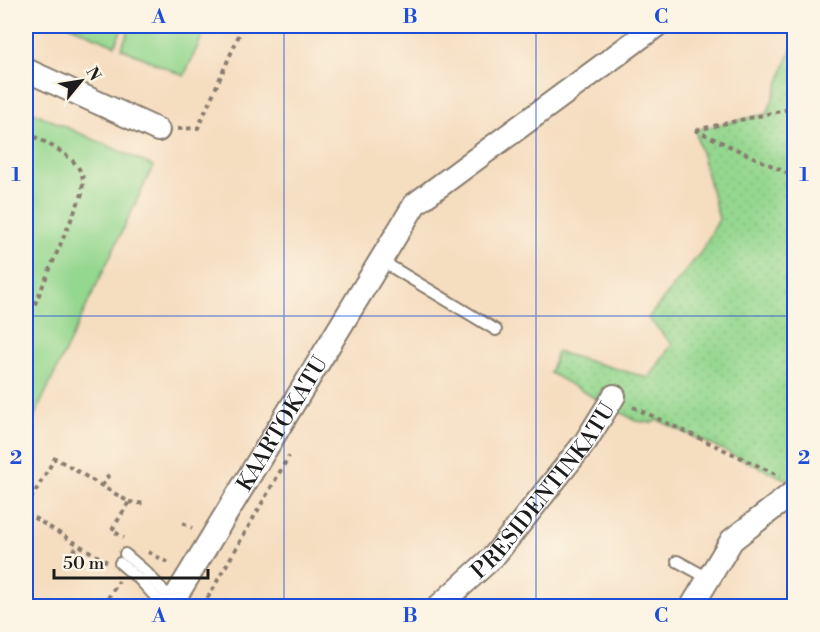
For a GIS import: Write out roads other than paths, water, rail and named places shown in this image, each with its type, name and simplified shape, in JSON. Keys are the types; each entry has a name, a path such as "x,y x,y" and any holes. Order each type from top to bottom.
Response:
{"street":[{"name":"KAARTOKATU","path":"169,605 415,204 656,26"},
{"path":"26,70 158,130"},
{"name":"PRESIDENTINKATU","path":"439,606 494,556 586,441 624,401"},
{"path":"692,606 732,540 790,485"}],"lane":[{"path":"380,260 496,330"},
{"path":"119,557 145,571 169,605"},
{"path":"677,561 708,578"}]}
